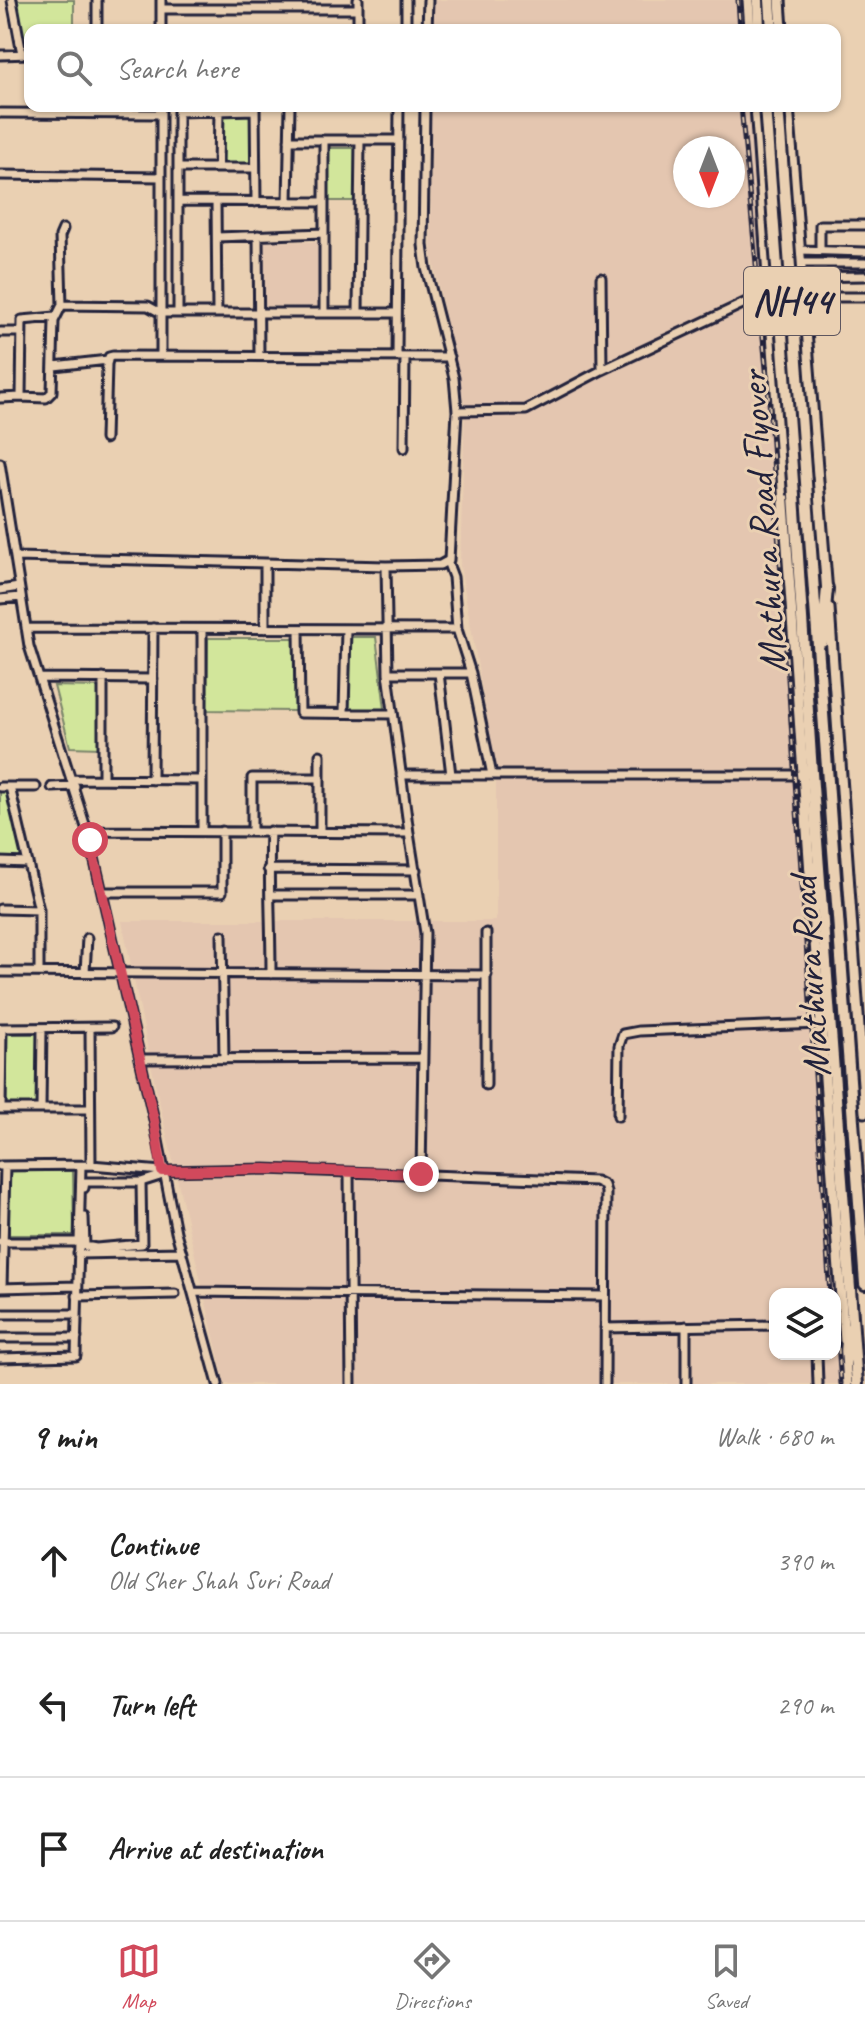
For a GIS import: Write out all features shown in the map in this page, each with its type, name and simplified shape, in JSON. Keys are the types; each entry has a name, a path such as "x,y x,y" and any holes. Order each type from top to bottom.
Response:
{"highway":[{"path":"758,0 759,24"},
{"path":"770,0 772,24"},
{"name":"Mathura Road Flyover","path":"765,112 824,935"},
{"name":"Mathura Road Flyover","path":"778,112 819,665"},
{"path":"819,665 827,588"},
{"name":"Mathura Road","path":"819,665 865,1284"},
{"path":"810,866 824,935"},
{"name":"Mathura Road","path":"824,935 857,1384"},
{"path":"845,1363 851,1297"}],"main road":[{"path":"748,0 750,24"},
{"path":"780,0 782,24"},
{"path":"756,112 805,775 837,1288"},
{"path":"788,112 865,1112"},
{"path":"763,196 795,194"},
{"path":"841,1337 847,1384"}],"street":[{"path":"12,0 24,46"},
{"path":"97,0 97,24"},
{"path":"406,0 406,24"},
{"path":"427,24 428,0"},
{"path":"161,4 358,4"},
{"path":"0,55 24,54"},
{"path":"0,113 32,112"},
{"path":"161,112 161,356"},
{"path":"178,112 178,313"},
{"path":"218,168 219,112"},
{"path":"255,112 256,202"},
{"path":"288,202 290,112"},
{"path":"399,112 397,313 404,448"},
{"path":"15,557 265,565 440,565 447,561 450,555 457,411 449,357 423,245 425,112"},
{"path":"289,140 399,140"},
{"path":"324,140 324,313"},
{"path":"358,313 360,140"},
{"path":"178,168 255,168"},
{"path":"0,175 161,177"},
{"path":"178,201 324,202"},
{"path":"216,201 217,313"},
{"path":"820,251 820,225 865,225"},
{"path":"0,398 34,400 50,397 55,317 62,305 60,236 63,229"},
{"path":"217,237 324,233"},
{"path":"258,235 259,355"},
{"path":"800,250 865,252"},
{"path":"801,263 865,263"},
{"path":"803,277 865,276"},
{"path":"601,278 602,370"},
{"path":"457,411 526,410 602,370 770,291"},
{"path":"803,297 865,297"},
{"path":"62,305 148,306 161,313 397,313"},
{"path":"21,397 22,320 55,317"},
{"path":"0,332 21,332"},
{"path":"54,366 108,360 113,356 449,357"},
{"path":"105,439 108,360"},
{"path":"0,463 4,514 15,557 26,628 88,831 163,1173 218,1384"},
{"path":"447,561 453,577 457,629 471,673 492,775"},
{"path":"265,565 265,629"},
{"path":"386,566 388,673 425,933 421,1174"},
{"path":"0,590 19,587"},
{"path":"0,599 21,597"},
{"path":"26,628 457,629"},
{"path":"152,780 153,628"},
{"path":"202,629 202,831"},
{"path":"299,629 299,712 393,714"},
{"path":"344,713 346,629"},
{"path":"388,673 471,673"},
{"path":"439,673 451,775"},
{"path":"39,678 153,679"},
{"path":"103,678 103,779"},
{"path":"320,755 320,832"},
{"path":"401,775 805,775"},
{"path":"252,831 252,778 320,778"},
{"path":"52,787 103,779 202,780"},
{"path":"0,787 36,787"},
{"path":"10,787 39,910 39,972"},
{"path":"88,831 409,833"},
{"path":"102,892 222,892 222,831"},
{"path":"270,831 271,974"},
{"path":"0,862 28,863"},
{"path":"268,869 416,870"},
{"path":"271,895 419,895"},
{"path":"0,909 39,910"},
{"path":"486,933 486,1085"},
{"path":"222,935 224,1059"},
{"path":"85,972 87,938"},
{"path":"0,972 487,975"},
{"path":"618,1116 619,1046 623,1034 820,1024"},
{"path":"90,1109 1,1109 1,1028 112,1027"},
{"path":"41,1109 42,1028"},
{"path":"90,1028 91,1165"},
{"path":"140,1059 422,1058"},
{"path":"77,1286 1,1288 2,1166 91,1165 163,1173 265,1169 592,1180 602,1183 606,1192 605,1384"},
{"path":"0,1358 75,1357 81,1166"},
{"path":"141,1182 142,1244 85,1246 85,1182 141,1182 163,1173"},
{"path":"349,1173 351,1384"},
{"path":"1,1242 79,1242"},
{"path":"78,1254 182,1252"},
{"path":"193,1292 604,1296"},
{"path":"77,1296 175,1294"},
{"path":"0,1314 77,1314"},
{"path":"605,1328 769,1325"},
{"path":"686,1326 686,1384"},
{"path":"0,1338 77,1338"},
{"path":"817,1360 818,1384"}],"shaded area":[{"path":"432,0 741,0 743,24 432,24"},
{"path":"431,112 749,112 849,1384 225,1384 156,1088 122,921 496,921 496,769 460,565 465,408 431,251"},
{"path":"263,241 320,242 320,307 262,306"}],"green space":[{"path":"17,0 74,0 74,24 24,24 24,45"},
{"path":"221,115 251,115 252,163 221,163"},
{"path":"329,148 355,148 355,201 329,201"},
{"path":"351,637 376,637 385,709 349,709"},
{"path":"208,638 295,638 295,711 207,710"},
{"path":"54,686 99,687 100,748 70,747"},
{"path":"0,792 6,792 24,858 0,858"},
{"path":"7,1034 38,1034 37,1105 6,1105"},
{"path":"9,1171 73,1171 74,1235 9,1235"}],"railway":[{"path":"738,0 740,24"},
{"path":"742,112 769,400 830,1288"},
{"path":"839,1360 841,1384"}],"route":[{"path":"90,840 154,1120 162,1171 265,1169 421,1174"}]}
